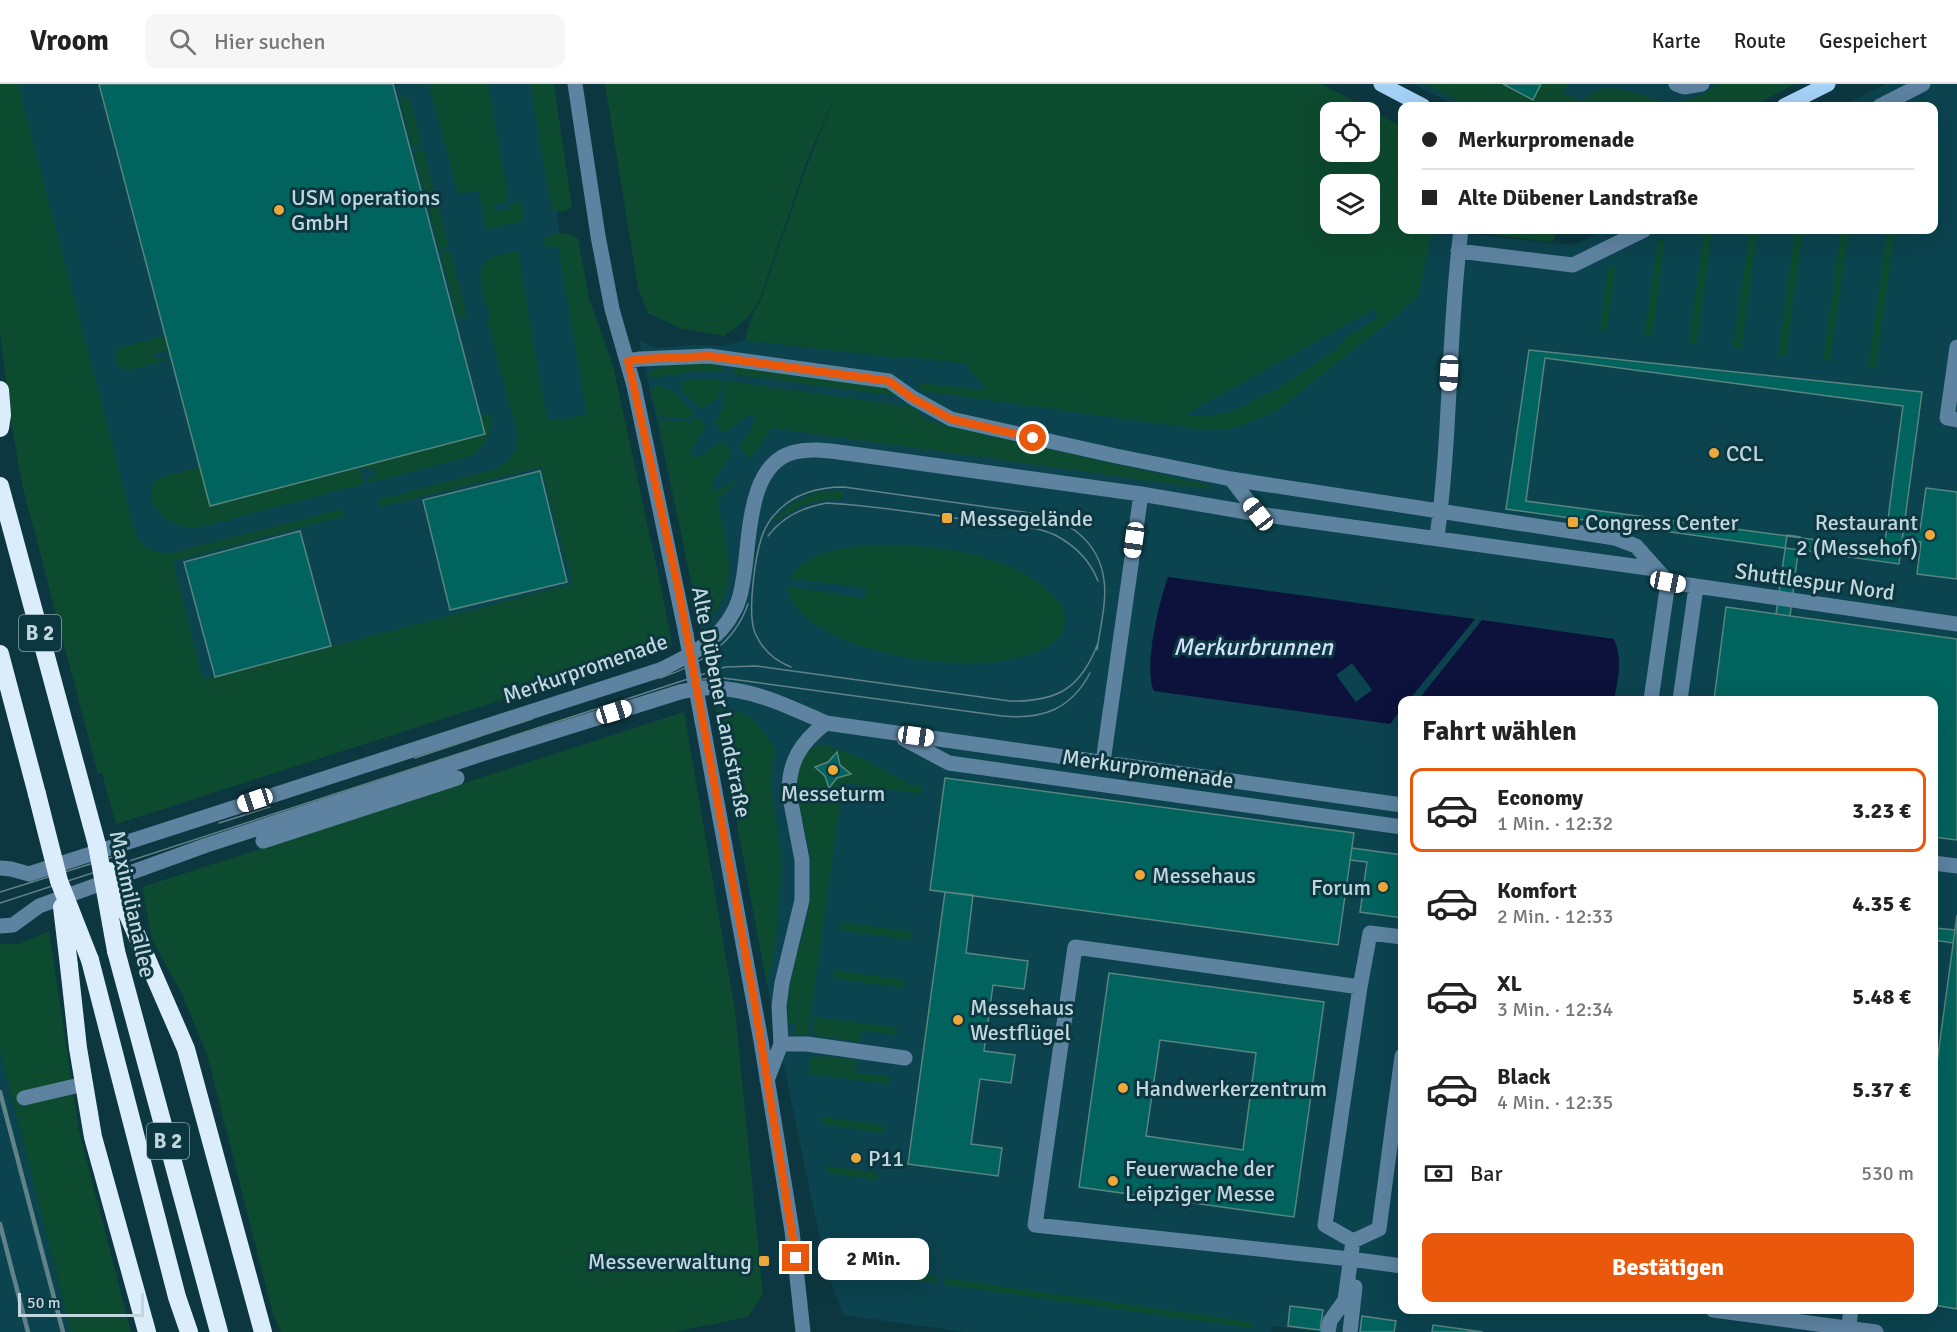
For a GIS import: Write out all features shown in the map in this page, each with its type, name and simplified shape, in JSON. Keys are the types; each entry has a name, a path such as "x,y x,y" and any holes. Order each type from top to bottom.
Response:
{"highway":[{"path":"0,390 2,415 0,428"},
{"name":"Maximilianallee","path":"0,486 97,845 116,951 219,1332"},
{"name":"B 2","path":"0,654 59,881 90,960 177,1297 189,1332"},
{"path":"97,845 186,1049 263,1332"},
{"path":"59,881 78,1048 93,1137 147,1332"}],"main road":[{"path":"1382,84 1416,102"},
{"path":"1792,102 1828,84"}],"street":[{"name":"Alte Dübener Landstraße","path":"575,84 612,309 628,361 678,587 755,1005 792,1231 803,1332"},
{"path":"1676,84 1684,87 1702,84"},
{"path":"1888,102 1923,84"},
{"path":"1437,537 1453,304 1460,234"},
{"path":"1458,251 1573,265 1636,234"},
{"path":"1957,347 1947,418 1957,420"},
{"path":"628,361 709,356 889,381 912,398 951,419 1116,456 1231,479 1615,538 1636,546 1668,582 1652,696"},
{"name":"Merkurpromenade","path":"0,868 28,874 660,670 675,663 704,646 722,630 735,611 741,593 758,487 770,468 793,452 814,450 846,453 1141,494 1258,514 1655,569"},
{"path":"1231,479 1258,514"},
{"name":"Merkurpromenade","path":"1103,762 1141,494"},
{"name":"Shuttlespur Nord","path":"1668,582 1957,624"},
{"path":"1681,696 1696,587"},
{"name":"Merkurpromenade","path":"0,926 13,925 39,906 204,846 482,754 680,692 712,687 765,696 826,723 1398,804"},
{"path":"767,1080 781,1044 779,1006 782,983 802,900 802,860 789,792 789,780 794,759 812,734 826,723"},
{"name":"Merkurpromenade","path":"893,733 949,763 1398,826"},
{"path":"262,841 457,778"},
{"path":"1938,864 1957,866"},
{"path":"1353,1241 1325,1225 1360,987 1370,933 1398,936"},
{"path":"1360,987 1075,948 1035,1225 1398,1265"},
{"path":"781,1044 807,1044 905,1058"},
{"path":"24,1098 84,1084"},
{"path":"1353,1241 1378,1229 1398,1085"},
{"path":"1350,1332 1353,1241"},
{"path":"1329,1326 1345,1300 1354,1259"},
{"path":"1352,1314 1354,1332"},
{"path":"1740,1314 1876,1332"},
{"path":"1848,1330 1850,1314"}],"shaded area":[{"path":"0,84 540,84 559,210 557,215 560,233 564,238 644,603 150,757"},
{"path":"1413,84 1795,84 1761,102 1448,102"},
{"path":"1886,84 1957,84 1957,1332 1317,1332 1273,1326 1271,1332 964,1332 843,1315 826,1268 767,985 692,583 639,340 656,348 723,346 745,340 965,364 987,390 1421,283 1431,234 1470,234 1574,245 1597,234 1938,234 1938,102 1851,102"},
{"path":"0,1050 71,1332 0,1332"}],"green space":[{"path":"0,84 18,84 139,540 150,549 171,553 342,509 345,516 173,561 203,679 573,584 541,467 380,507 377,500 495,469 506,462 512,454 516,445 517,433 487,319 490,318 480,279 484,265 495,256 518,251 547,420 575,418 575,416 587,414 558,246 545,248 544,242 550,236 562,233 578,239 589,298 613,366 672,645 116,824 102,773 98,774 22,484 12,426 0,332"},
{"path":"429,84 488,84 509,202 494,204 495,211 510,209 510,204 522,202 524,218 522,221 486,228 479,191 458,194"},
{"path":"530,84 554,84 572,207 562,212 552,211"},
{"path":"605,84 1322,84 1355,102 1320,102 1320,162 1380,162 1380,115 1398,125 1398,234 1431,234 1419,294 1400,313 1275,412 1238,427 1219,430 1199,429 922,391 920,383 986,390 965,364 745,340 751,318 762,297 805,171 839,87 806,163 761,296 753,310 746,319 724,336 679,328 648,313 638,288","holes":["1375,309 1377,319 1346,336 1338,348 1270,393 1262,395 1245,406 1223,413 1184,415"]},
{"path":"1424,84 1503,84 1533,100 1541,84 1567,84 1564,93 1580,101 1593,92 1605,88 1621,89 1655,99 1676,102 1460,102"},
{"path":"1717,84 1795,84 1761,102 1676,102 1702,95"},
{"path":"409,96 422,145 413,148 400,99"},
{"path":"423,149 449,247 440,250 414,152"},
{"path":"1493,234 1556,234 1552,242"},
{"path":"1703,234 1711,234 1697,344 1689,343"},
{"path":"1749,234 1757,234 1741,349 1733,348"},
{"path":"1794,234 1802,234 1786,356 1778,355"},
{"path":"1840,234 1848,234 1830,361 1823,360"},
{"path":"1886,234 1894,234 1876,368 1868,367"},
{"path":"1658,240 1665,241 1652,337 1644,336"},
{"path":"450,251 467,316 458,319 441,253"},
{"path":"1608,266 1616,267 1607,330 1600,329"},
{"path":"165,336 169,350 154,354 156,360 165,358 166,361 129,370 123,370 119,366 116,360 118,348"},
{"path":"722,363 723,372 700,371 652,378 647,376 663,366"},
{"path":"736,365 888,385 904,397 732,374"},
{"path":"709,379 726,381 718,398 701,409 681,391 680,381"},
{"path":"728,381 913,407 925,419 942,425 1212,487 1209,489 772,428 750,459 739,448 754,423 755,416 747,416 724,433 714,423 724,405 723,393"},
{"path":"662,385 676,394 695,413 688,419 657,416 651,390"},
{"path":"492,414 487,438 481,448 471,456 369,483 367,478 376,475 374,468 365,470 364,466 485,434 481,417"},
{"path":"698,417 706,425 692,449 692,456 699,457 721,441 732,451 713,482 712,490 721,489 744,474 717,500 727,551 728,584 723,599 714,613 700,626 658,420 690,422"},
{"path":"200,467 211,506 359,467 364,484 197,528 170,521 157,510 153,503 152,484 159,478"},
{"path":"826,491 843,491 842,500 824,500 807,504 791,511 776,522 780,514 792,504 804,497"},
{"path":"876,545 918,546 960,551 1019,571 1045,588 1060,603 1065,617 1065,627 1049,646 1024,656 993,662 958,663 922,660 886,653 853,643 824,630 797,608 787,587 865,598 866,588 788,578 796,569 816,556 839,549"},
{"path":"716,708 739,712 753,719 776,750 771,769 771,787 782,862 775,946 767,985"},
{"path":"684,712 735,1011 763,1294 748,1317 674,1332 281,1332 273,1314 207,1055 182,994 152,939 142,887"},
{"path":"822,744 864,759 911,785 923,787 922,794 843,783 808,1035 796,1035 795,1024 788,1024 788,1001 807,915 812,880 809,848 798,796 798,779 801,763 808,751"},
{"path":"841,922 912,932 910,940 840,930"},
{"path":"49,931 79,1131 131,1332 71,1332 0,1050 0,944 19,944"},
{"path":"834,970 905,980 904,988 833,978"},
{"path":"814,1017 898,1028 896,1035 862,1030 860,1042 813,1035"},
{"path":"822,1056 857,1060 856,1073 891,1077 890,1084 808,1074 810,1058"},
{"path":"821,1117 884,1125 883,1133 821,1124"},
{"path":"826,1166 878,1173 877,1180 828,1173"},
{"path":"844,1265 938,1277 937,1283 845,1271"},
{"path":"944,1278 1252,1322 1251,1328 943,1284"}],"water":[{"name":"Merkurbrunnen","path":"1168,577 1475,619 1412,696 1398,696 1398,714 1390,724 1154,691 1150,667 1157,618","holes":["1352,663 1372,690 1356,702 1336,675"]},
{"path":"1482,620 1614,639 1617,647 1619,662 1615,696 1421,696"}],"building":[{"name":"USM operations GmbH","path":"99,84 393,84 485,434 210,506"},
{"path":"1503,84 1541,84 1533,100"},
{"name":"CCL","path":"1529,350 1922,392 1899,564 1506,509"},
{"name":"CCL","path":"1545,358 1903,406 1884,549 1526,501"},
{"path":"540,471 567,582 450,610 423,500"},
{"name":"Restaurant 2 (Messehof)","path":"1926,488 1957,492 1957,579 1917,574 1921,542 1902,540 1904,527 1920,530"},
{"path":"300,531 331,646 215,677 184,562"},
{"path":"1787,535 1800,537 1790,616 1776,614"},
{"path":"1726,607 1957,639 1957,840 1938,838 1938,696 1715,696"},
{"name":"Messeturm","path":"837,752 840,765 851,774 837,778 829,788 825,776 815,767 828,762"},
{"name":"Messehaus","path":"945,778 1354,833 1338,945 930,890"},
{"name":"Forum","path":"1352,848 1398,854 1398,917 1360,912 1367,862 1350,860"},
{"name":"Messehaus Westflügel","path":"945,892 973,895 966,953 1028,961 1024,989 993,985 984,1051 1015,1055 1011,1083 980,1079 971,1144 1002,1148 998,1176 908,1164"},
{"path":"1957,915 1957,1309 1938,1306 1938,1055"},
{"path":"1938,928 1955,930 1953,943 1938,941"},
{"name":"Handwerkerzentrum","path":"1109,973 1324,1002 1294,1217 1079,1187","holes":["1160,1040 1256,1053 1243,1150 1146,1136"]},
{"path":"1290,1306 1323,1310 1320,1330 1288,1326"},
{"path":"1362,1316 1396,1321 1394,1332 1360,1332"},
{"path":"1433,1325 1483,1332 1432,1332"}],"tram line":[{"path":"791,667 770,654 755,633 752,599 759,545 768,524 783,506 807,492 834,487 1030,513 1068,526 1088,543 1101,566 1105,597 1097,650"},
{"path":"768,536 780,523 794,514 827,503 886,508 1020,526 1047,532 1069,544 1086,560 1098,581"},
{"path":"660,678 688,667 713,652 734,631 748,604"},
{"path":"0,903 725,667 756,666 1010,701 1027,701 1042,699 1066,689 1084,671 1098,643"},
{"path":"703,679 722,678 1017,717 1043,714 1065,703 1090,673"},
{"path":"415,758 532,719"},
{"path":"219,823 270,807"},
{"path":"0,892 116,856"}],"railway":[{"path":"0,1092 63,1332"},
{"path":"0,1224 28,1332"}],"place":[{"name":"USM operations GmbH","path":"279,210"},
{"name":"CCL","path":"1714,453"},
{"name":"Messegelände","path":"947,518"},
{"name":"Congress Center","path":"1573,522"},
{"name":"Restaurant 2 (Messehof)","path":"1930,535"},
{"name":"Messeturm","path":"833,770"},
{"name":"Messehaus","path":"1140,875"},
{"name":"Forum","path":"1383,887"},
{"name":"Messehaus Westflügel","path":"958,1020"},
{"name":"Handwerkerzentrum","path":"1123,1088"},
{"name":"P11","path":"856,1158"},
{"name":"Feuerwache der Leipziger Messe","path":"1113,1181"},
{"name":"Messeverwaltung","path":"764,1261"}],"route":[{"path":"796,1258 755,1005 678,587 628,361 709,356 889,381 912,398 951,419 1033,438"}]}
